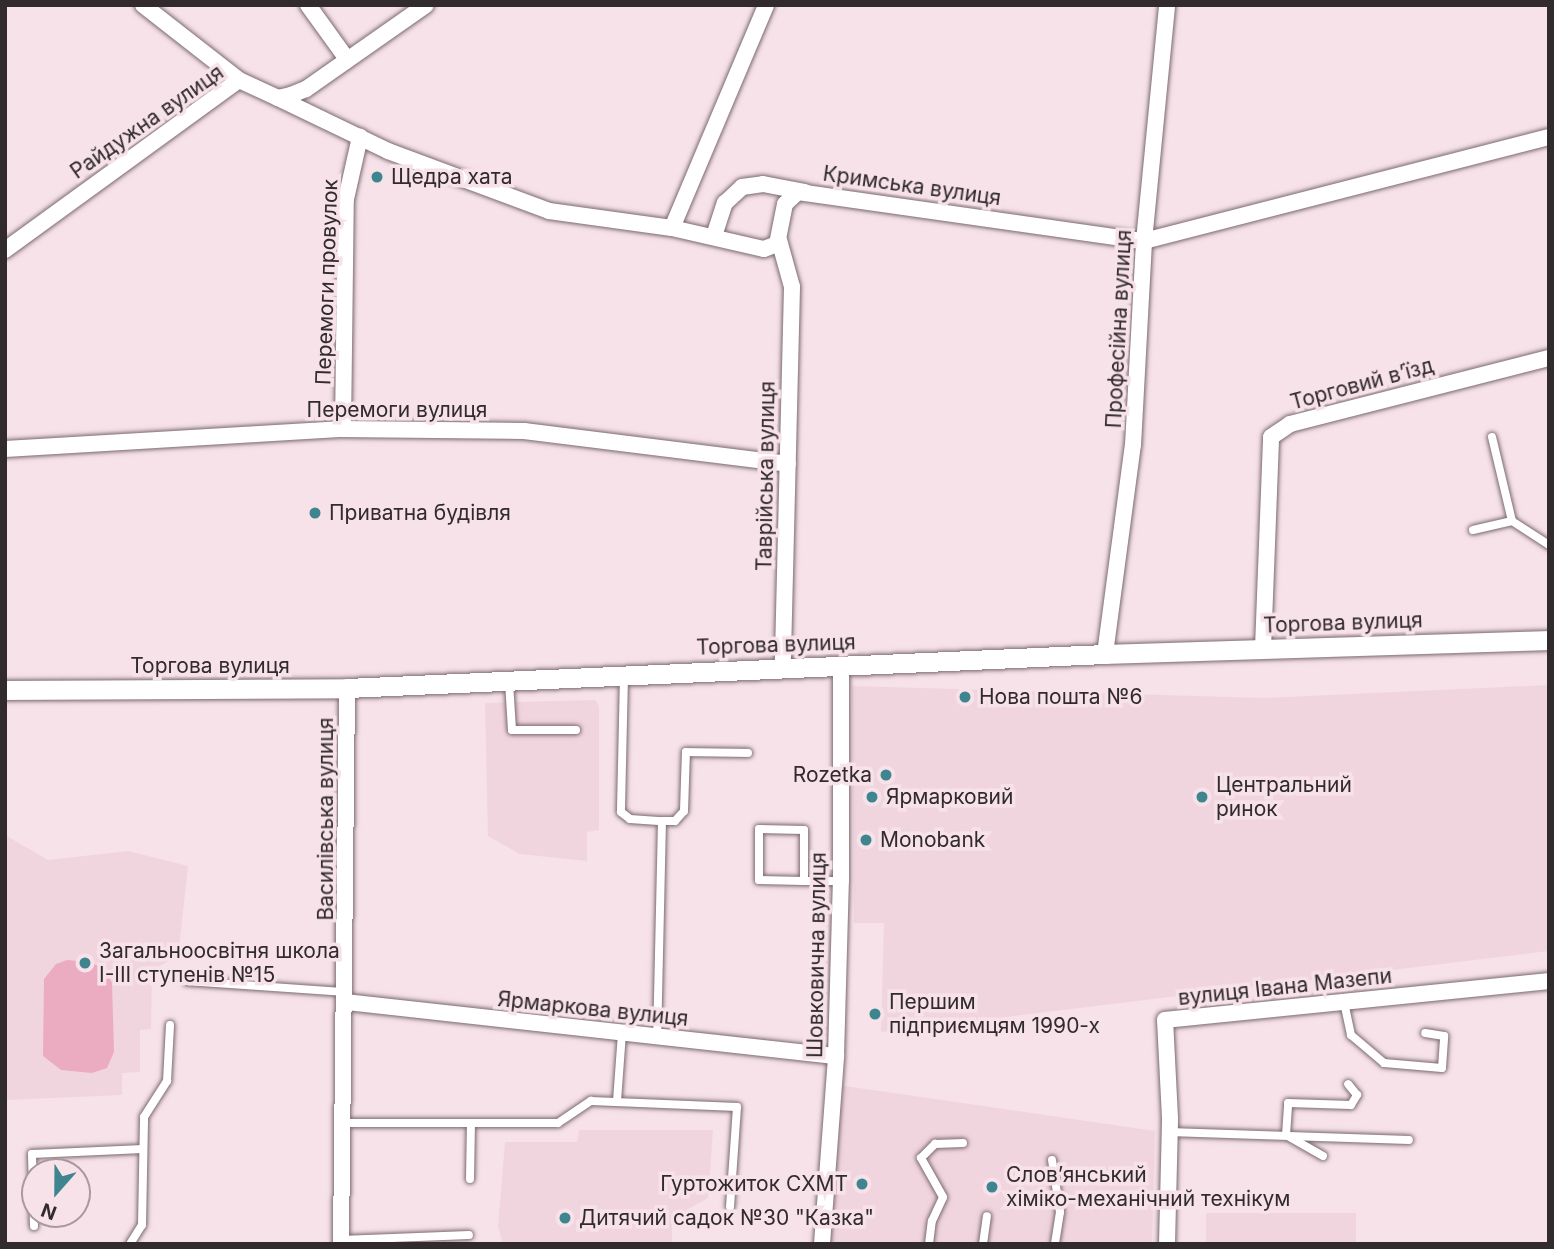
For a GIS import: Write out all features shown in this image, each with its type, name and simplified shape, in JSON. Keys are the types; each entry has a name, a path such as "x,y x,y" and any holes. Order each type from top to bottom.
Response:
{"street":[{"path":"143,5 239,80"},
{"path":"308,5 347,59"},
{"path":"278,98 306,89 426,5"},
{"path":"672,228 766,5"},
{"name":"Професійна вулиця","path":"1105,654 1133,445 1144,241 1167,5"},
{"name":"Райдужна вулиця","path":"5,250 239,80 278,98"},
{"path":"278,98 388,151 549,211 672,228 756,248 770,248 779,240"},
{"name":"Кримська вулиця","path":"779,240 785,204 792,195 805,191 1144,241 1549,137"},
{"name":"Перемоги провулок","path":"343,429 346,199 360,138"},
{"path":"714,236 725,203 742,187 763,184 805,191"},
{"name":"Таврійська вулиця","path":"779,240 792,287 783,667"},
{"path":"756,248 777,264 792,287"},
{"name":"Торговий в’їзд","path":"1263,648 1271,438 1290,424 1549,358"},
{"name":"Перемоги вулиця","path":"5,449 343,429 524,431 788,464"},
{"name":"Торгова вулиця","path":"5,691 347,688 624,673 1263,648 1549,640"},
{"name":"Шовковична вулиця","path":"822,1244 836,1056 841,881 841,666"},
{"name":"Василівська вулиця","path":"341,1242 341,1123 346,997 347,688"},
{"name":"вулиця Івана Мазепи","path":"1167,1244 1169,1132 1165,1020 1549,981"},
{"name":"Ярмаркова вулиця","path":"346,997 622,1033 836,1056"}],"lane":[{"path":"1492,437 1512,521 1549,545"},
{"path":"1473,530 1512,521"},
{"path":"624,673 621,812 630,819 675,821 684,811 686,752 748,754"},
{"path":"509,681 512,730 576,730"},
{"path":"657,1037 662,821"},
{"path":"804,881 804,830 760,829 759,880 804,881 841,881"},
{"path":"187,981 346,997"},
{"path":"1344,1002 1351,1035 1384,1063 1442,1068 1444,1036 1425,1033"},
{"path":"130,1244 142,1225 145,1117 167,1081 170,1025"},
{"path":"617,1101 622,1033"},
{"path":"1286,1135 1288,1102 1351,1105 1357,1095 1348,1084"},
{"path":"341,1123 558,1123 591,1101 737,1107 730,1207"},
{"path":"470,1179 471,1123"},
{"path":"1169,1132 1409,1140"},
{"path":"1286,1135 1323,1156"},
{"path":"929,1244 932,1221 943,1196 921,1158 935,1144 963,1143"},
{"path":"32,1158 32,1154 143,1149"},
{"path":"1052,1160 1060,1212 1055,1244"},
{"path":"983,1244 987,1216"},
{"path":"341,1242 469,1236"}],"shaded area":[{"name":"Центральний ринок","path":"1549,685 1549,951 881,1032 884,923 854,923 852,686 1264,698"},
{"path":"595,700 599,706 599,830 587,832 587,861 520,854 488,836 485,703"},
{"name":"Загальноосвітня школа І-ІІІ ступенів №15","path":"5,835 48,860 128,851 188,866 178,956 152,970 151,1029 140,1030 140,1072 122,1073 122,1095 5,1100"},
{"path":"67,960 89,962 105,969 112,983 114,1052 107,1068 92,1073 61,1070 43,1056 44,979 56,964"},
{"name":"Слов’янський хіміко-механічний технікум","path":"838,1085 1155,1131 1152,1244 828,1244"},
{"path":"579,1130 713,1130 708,1198 672,1218 672,1244 503,1244 498,1227 505,1142 577,1142"},
{"path":"1206,1213 1356,1213 1356,1244 1206,1244"}],"place":[{"name":"Щедра хата","path":"377,177"},
{"name":"Приватна будівля","path":"315,513"},
{"name":"Нова пошта №6","path":"965,697"},
{"name":"Rozetka","path":"886,775"},
{"name":"Ярмарковий","path":"872,797"},
{"name":"Центральний ринок","path":"1202,797"},
{"name":"Monobank","path":"866,840"},
{"name":"Загальноосвітня школа І-ІІІ ступенів №15","path":"85,963"},
{"name":"Першим підприємцям 1990-х","path":"875,1014"},
{"name":"Гуртожиток СХМТ","path":"862,1184"},
{"name":"Слов’янський хіміко-механічний технікум","path":"992,1187"},
{"name":"Дитячий садок №30 \"Казка\"","path":"565,1218"}]}
